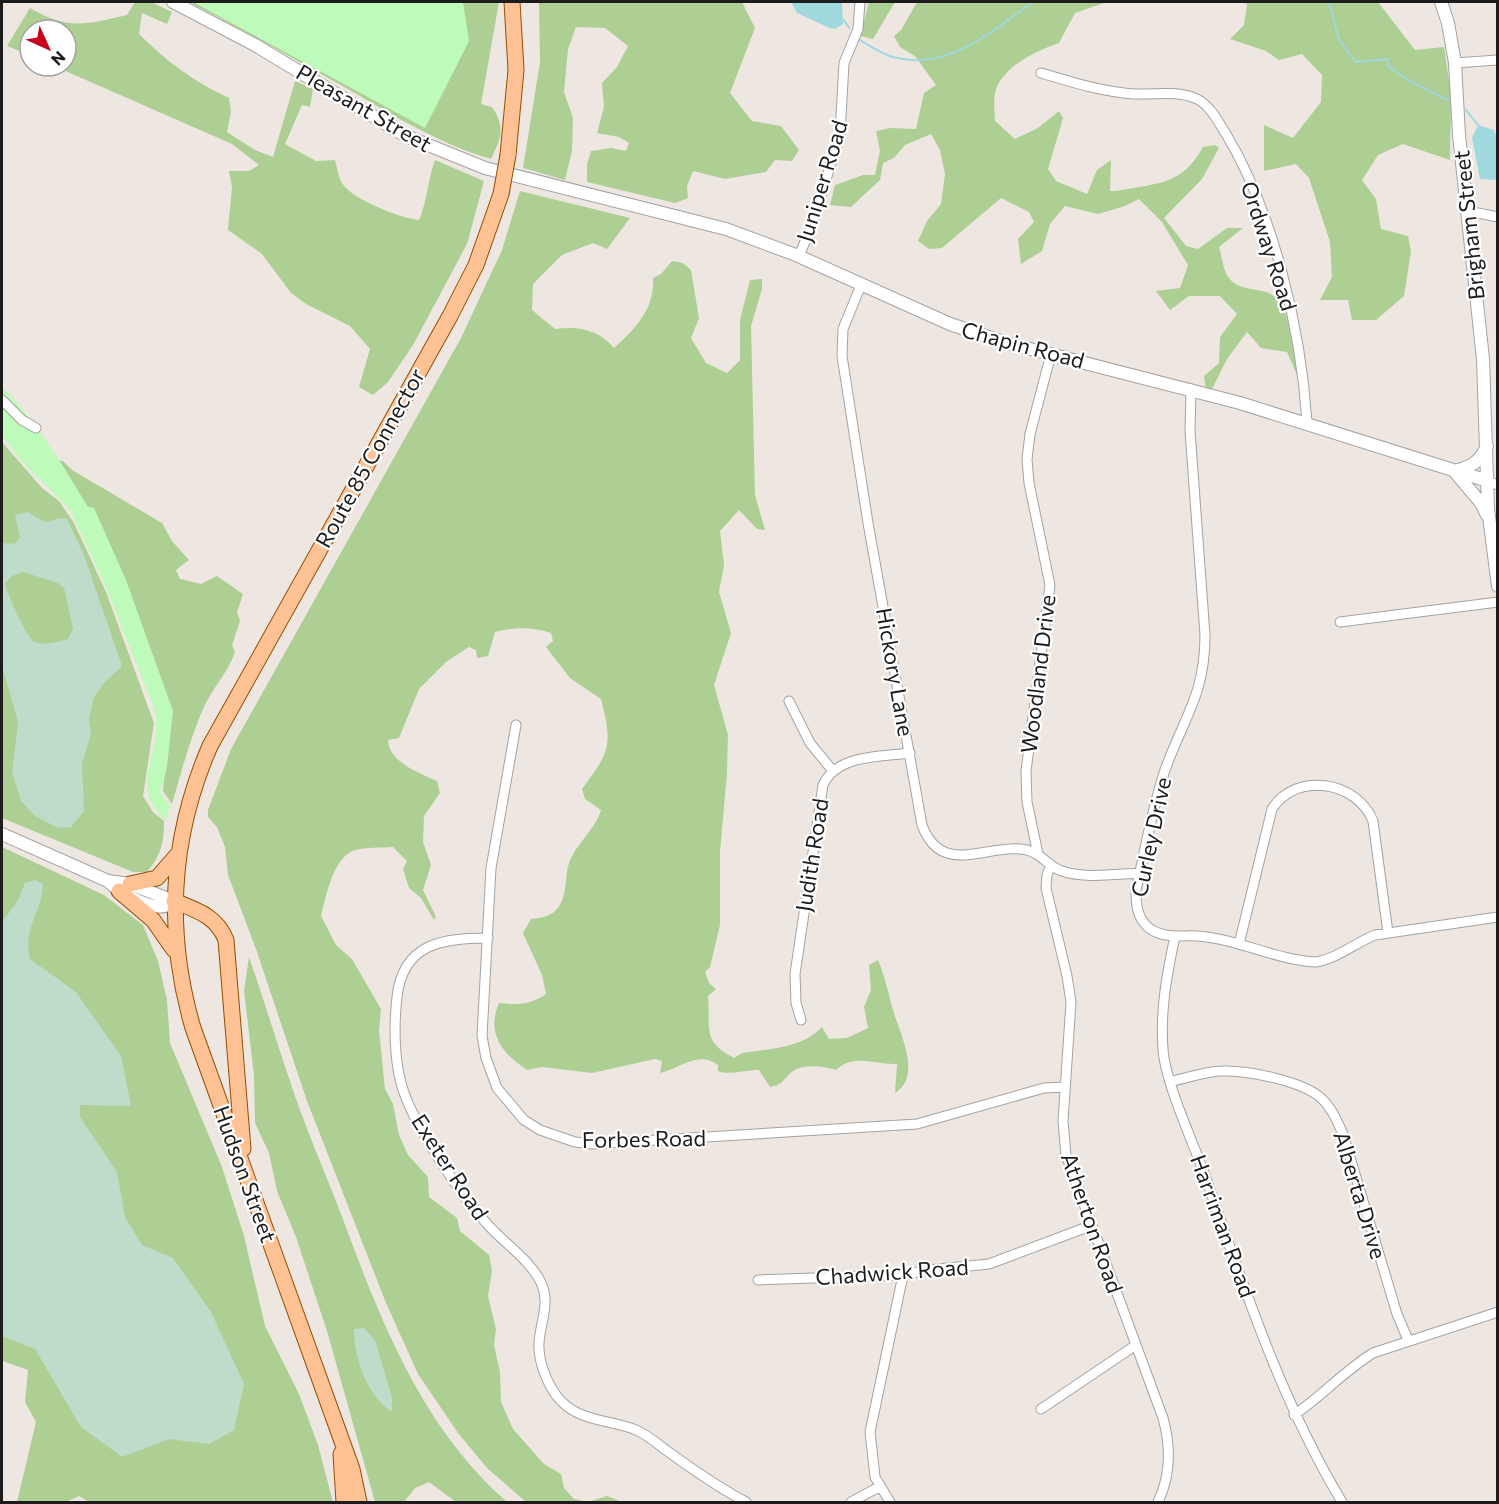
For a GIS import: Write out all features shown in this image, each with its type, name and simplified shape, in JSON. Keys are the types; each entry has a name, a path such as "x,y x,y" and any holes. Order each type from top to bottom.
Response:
{"main road":[{"name":"Route 85 Connector","path":"174,901 178,854 193,790 210,746 450,316 476,265 501,194 508,155 516,69 512,2"},
{"path":"119,885 157,878 178,854"},
{"path":"119,885 153,920 177,956"},
{"path":"174,901 212,919 226,940 240,1125 253,1196"},
{"name":"Hudson Street","path":"174,901 177,956 193,1028 340,1442 352,1469 359,1503"},
{"name":"Hudson Street","path":"340,1442 344,1503"}],"street":[{"name":"Pleasant Street","path":"173,2 264,50 416,140 485,168 600,197"},
{"name":"Juniper Road","path":"799,256 812,225 840,134 844,63 858,29 860,2"},
{"name":"Brigham Street","path":"1441,2 1448,23 1455,63 1483,359 1487,446 1493,483 1490,521 1497,586"},
{"path":"1455,63 1497,60"},
{"name":"Ordway Road","path":"1041,73 1107,90 1186,96 1199,100 1212,112 1257,195 1297,338 1307,422"},
{"name":"Chapin Road","path":"600,197 726,229 799,256 950,324 1052,354 1191,389 1307,422 1493,483"},
{"path":"1468,211 1497,217"},
{"name":"Hickory Lane","path":"861,285 843,329 842,356 866,512 922,825 934,846 945,853 958,855 1012,849 1038,854"},
{"name":"Woodland Drive","path":"1038,854 1027,802 1026,771 1050,585 1029,483 1027,459 1030,434 1052,354"},
{"name":"Curley Drive","path":"1191,389 1190,431 1205,635 1205,663 1198,693 1162,781 1136,899 1141,918 1155,931 1175,936 1198,936 1316,962 1325,960 1356,942 1388,933 1497,917"},
{"path":"2,400 22,420 36,428"},
{"path":"1454,471 1471,467 1482,457 1487,446"},
{"name":"Brigham Street","path":"1454,471 1481,503 1490,521"},
{"path":"1340,622 1497,602"},
{"path":"789,701 810,743 833,771"},
{"name":"Forbes Road","path":"516,725 491,868 482,1036 491,1075 497,1088 524,1120 540,1130 575,1142 607,1144 917,1124 1044,1088 1065,1087"},
{"name":"Judith Road","path":"801,1020 796,1003 795,974 821,795 827,777 833,771 854,761 910,753"},
{"path":"1239,944 1272,809 1290,790 1302,785 1327,786 1351,795 1369,811 1373,821 1388,933"},
{"path":"2,834 119,885 174,901"},
{"path":"1038,854 1051,865 1071,874 1140,873"},
{"name":"Atherton Road","path":"1051,865 1046,888 1071,1002 1065,1087 1064,1145 1068,1166 1159,1405 1169,1443 1168,1472 1158,1503"},
{"name":"Harriman Road","path":"1175,936 1162,1017 1163,1052 1246,1293 1294,1415 1342,1503"},
{"name":"Exeter Road","path":"488,938 450,938 418,954 407,967 398,988 395,1011 400,1081 408,1102 470,1205 534,1271 543,1287 546,1303 539,1343 541,1366 561,1401 582,1415 638,1431 746,1503"},
{"name":"Alberta Drive","path":"1172,1081 1221,1071 1236,1072 1271,1078 1311,1091 1320,1098 1335,1117 1343,1134 1396,1314 1408,1340"},
{"name":"Chadwick Road","path":"758,1280 903,1275 989,1264 1090,1226"},
{"path":"890,1503 879,1487 873,1465 870,1432 903,1275"},
{"path":"1294,1415 1311,1404 1355,1364 1372,1353 1497,1312"},
{"path":"1041,1409 1136,1345"},
{"path":"851,1503 879,1487"}],"green space":[{"path":"135,2 151,2 172,12 167,24 142,13 139,34 181,70 229,98 231,112 227,132 255,150 273,157 295,81 313,89 310,107 302,105 285,144 316,161 335,160 342,183 365,201 389,212 419,220 435,160 484,181 467,244 413,345 388,382 373,395 359,387 370,349 350,326 306,304 291,293 262,254 228,230 232,187 229,171 249,171 259,165 232,144 78,77 78,24 127,15"},
{"path":"189,2 499,2 481,104 492,107 499,121 499,139 491,159 472,153 417,128"},
{"path":"193,2 463,2 469,41 425,128"},
{"path":"539,2 742,2 755,28 730,93 752,121 781,126 799,150 792,161 775,160 766,172 725,179 693,171 687,186 688,198 675,203 587,182 587,164 591,151 611,148 626,151 629,143 619,137 597,133 604,107 602,83 617,67 628,46 605,28 576,27 568,49 564,92 573,118 572,151 565,180 523,168 540,62"},
{"path":"869,2 895,2 873,39 860,36"},
{"path":"917,2 1107,2 1075,13 1059,43 1030,55 1004,75 995,93 995,121 1015,139 1038,128 1059,111 1063,118 1048,169 1056,181 1087,194 1097,170 1111,160 1110,191 1117,191 1167,181 1186,169 1203,147 1215,145 1219,148 1202,179 1164,218 1186,246 1198,249 1227,228 1243,228 1219,247 1225,271 1229,278 1239,286 1270,294 1280,303 1292,334 1297,375 1287,352 1261,348 1247,332 1227,359 1212,389 1206,390 1204,376 1219,363 1220,337 1237,314 1220,296 1189,296 1170,310 1156,291 1180,288 1188,265 1162,222 1139,199 1098,214 1065,206 1050,224 1042,251 1021,264 1018,239 1034,222 1029,212 1001,198 942,248 929,249 918,241 927,221 941,204 945,174 940,150 931,134 905,145 894,158 883,163 880,180 851,207 830,205 835,185 863,175 875,175 880,151 876,131 890,128 916,129 924,93 936,85 915,56 900,47 894,36 901,30"},
{"path":"1241,2 1378,2 1415,50 1444,47 1451,95 1450,160 1403,144 1378,155 1362,180 1376,199 1381,229 1408,236 1411,251 1404,296 1376,320 1352,320 1348,300 1320,300 1332,277 1330,242 1309,178 1296,164 1264,171 1264,125 1293,138 1321,102 1322,75 1302,54 1279,60 1266,51 1230,39 1244,25 1247,4"},
{"path":"30,8 50,18 24,18"},
{"path":"18,28 18,50 7,46"},
{"path":"520,191 630,218 607,249 593,243 562,255 533,284 532,310 555,329 587,330 601,337 614,348 642,318 651,299 653,278 661,274 672,261 683,263 691,270 699,318 691,338 706,363 727,373 740,360 740,320 750,280 762,279 762,289 751,326 755,495 765,530 757,529 739,510 720,531 724,565 719,592 731,633 714,685 728,735 720,852 720,925 710,967 705,972 709,983 716,989 708,996 710,1033 716,1046 734,1058 742,1053 774,1049 795,1043 814,1034 822,1027 829,1039 847,1038 868,1028 864,1007 871,990 869,965 878,960 904,1041 908,1065 903,1085 895,1093 897,1064 865,1061 850,1062 836,1070 803,1067 793,1071 778,1085 770,1087 759,1070 722,1072 718,1071 718,1065 703,1059 660,1073 662,1061 655,1059 592,1073 542,1067 527,1070 518,1064 499,1042 494,1024 495,1014 499,1003 524,1003 546,994 542,975 523,933 531,919 547,916 560,905 571,858 595,823 601,810 585,799 582,789 598,766 608,738 601,699 570,678 546,647 553,641 551,633 530,629 495,632 488,656 477,658 476,650 469,647 446,662 419,689 399,738 388,740 389,748 399,761 437,781 440,793 424,816 423,842 431,865 423,890 436,917 434,920 421,898 409,888 403,869 407,861 393,847 359,849 347,854 341,860 332,878 321,916 336,945 352,959 381,1009 379,1030 385,1089 393,1104 399,1135 408,1155 428,1177 429,1197 457,1218 460,1231 489,1255 492,1271 488,1296 496,1329 494,1345 500,1372 501,1402 513,1429 544,1464 561,1474 564,1488 574,1499 588,1502 526,1502 487,1468 458,1433 418,1374 386,1303 307,1101 256,949 228,875 225,847 217,827 208,817 208,810 231,749 461,338 502,250"},
{"path":"2,387 38,429 88,507 94,508 126,580 173,711 167,767 160,793 170,806 166,821 154,807 148,793 147,781 155,741 154,708 103,580 69,508 27,467 2,436"},
{"path":"2,442 42,488 59,501 74,523 106,592 154,723 143,796 153,812 164,821 164,829 159,854 147,872 133,872 2,818"},
{"path":"48,459 63,461 72,470 162,523 172,541 189,560 176,570 180,579 201,584 217,576 243,594 237,612 240,621 232,645 235,652 203,709 172,804 163,791 170,718"},
{"path":"28,512 47,522 67,519 84,555 122,666 103,684 94,697 89,719 91,734 82,764 84,811 71,827 58,828 35,816 21,801 12,772 18,722 2,666 2,543 14,544 20,538 15,515","holes":["23,572 58,583 64,588 73,629 68,639 47,644 35,642 22,624 5,583 12,576"]},
{"path":"2,847 104,895 143,925 158,961 167,1000 170,1043 222,1167 244,1236 265,1326 299,1394 318,1445 333,1502 89,1502 79,1496 66,1502 17,1502 36,1422 25,1402 28,1370 2,1361"},
{"path":"35,880 43,884 40,904 29,937 30,959 76,992 121,1056 131,1106 80,1105 80,1117 117,1172 125,1217 142,1245 173,1258 211,1312 244,1384 234,1430 209,1444 169,1439 122,1457 81,1427 35,1349 2,1336 2,922 17,902 25,883"},
{"path":"249,957 300,1111 388,1331 427,1406 450,1440 507,1502 456,1502 429,1482 415,1488 404,1502 375,1502 327,1331 296,1237 277,1191 269,1153 255,1123 254,1075 244,991"},
{"path":"364,1328 375,1340 392,1398 392,1412 383,1405 369,1386 359,1364 354,1329"},
{"path":"607,1496 622,1502 588,1502"}],"water":[{"path":"791,2 842,2 843,24 835,29 830,28 797,13"},
{"path":"1478,125 1494,130 1497,139 1497,178 1495,180 1480,179 1472,138"}],"waterway":[{"path":"860,40 893,57 913,60 932,59 968,46 1033,2"},
{"path":"1329,2 1339,40 1356,62 1388,59 1389,67 1447,100"},
{"path":"844,20 849,28"},
{"path":"1466,110 1478,125"}]}
